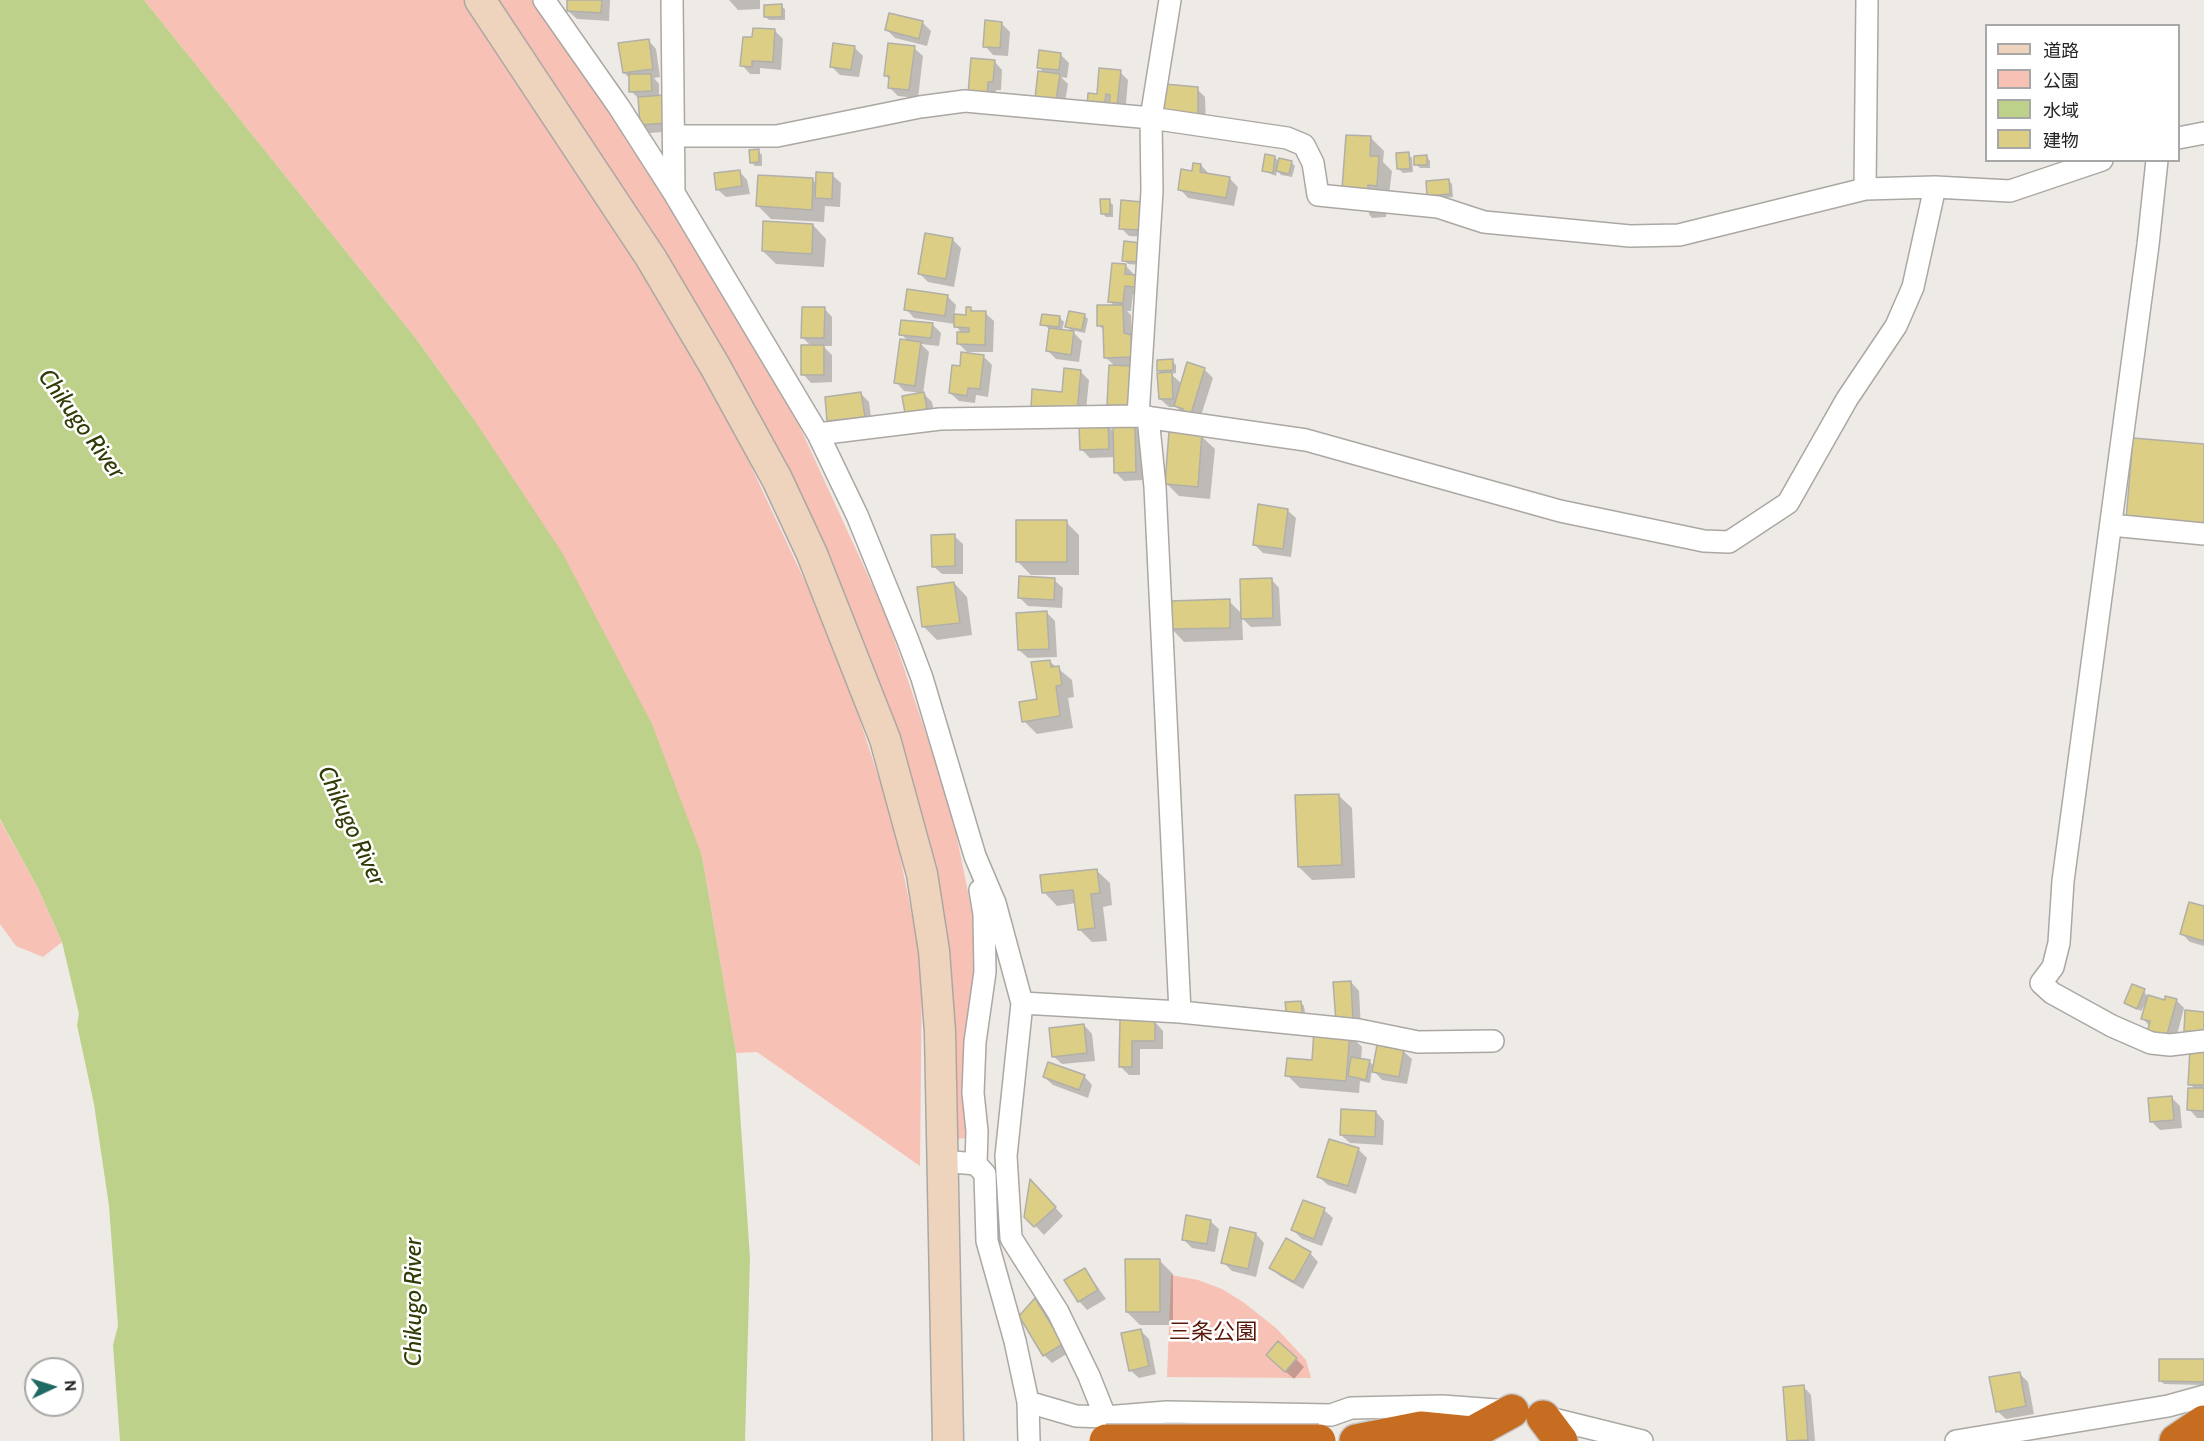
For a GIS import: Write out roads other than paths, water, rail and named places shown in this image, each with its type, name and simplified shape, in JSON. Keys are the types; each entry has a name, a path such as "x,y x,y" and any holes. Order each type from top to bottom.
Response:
{"highway":[{"path":"2176,1441 2204,1422"},
{"path":"1356,1441 1421,1428 1472,1433 1539,1423"},
{"path":"1106,1429 1320,1441"}],"street":[{"path":"480,0 651,258 716,368 777,479 849,643 885,739 922,874 936,974 940,1032 948,1441"},
{"path":"544,0 619,107 674,193 818,434 857,515 922,678 975,856 995,903 1022,1004 1006,1156 1011,1238 1058,1312 1089,1376 1106,1429 1115,1441"},
{"path":"672,0 674,193"},
{"path":"1170,0 1150,118 1152,191 1143,416 1155,487 1180,1012"},
{"path":"1865,189 1867,0"},
{"path":"674,136 777,136 909,109 965,101 1150,118 1287,138 1304,145 1313,163 1318,195 1438,207 1484,222 1630,236 1679,235 1865,189 1935,187 2010,191 2096,162"},
{"path":"2180,138 2204,133"},
{"path":"2157,162 2148,245 2121,432 2111,525 2063,881 2059,943 2054,967 2041,983 2052,993 2112,1026 2151,1043 2170,1045 2204,1041"},
{"path":"818,434 940,419 1143,416 1306,440 1560,511 1704,541 1729,542 1788,503 1847,399 1896,326 1913,286 1935,187"},
{"path":"2111,525 2204,534"},
{"path":"975,856 984,914 985,972 975,1042 973,1093 977,1131 976,1164"},
{"path":"1022,1004 1180,1012 1359,1030 1418,1042 1493,1041"},
{"path":"942,1161 976,1164 985,1173 987,1241 1015,1341 1028,1402 1029,1441"},
{"path":"1956,1441 2168,1406 2204,1396"},
{"path":"1028,1402 1076,1416 1106,1429 1167,1412 1331,1415 1350,1408 1442,1406 1642,1441"}],"water":[{"name":"Chikugo River","path":"0,0 144,0 417,340 473,418 563,554 652,724 702,856 736,1053 750,1258 745,1441 120,1441 113,1345 118,1326 109,1206 94,1104 77,1025 79,1014 62,942 38,888 0,819"}],"park label":[{"name":"三条公園","path":"1213,1333"}]}
